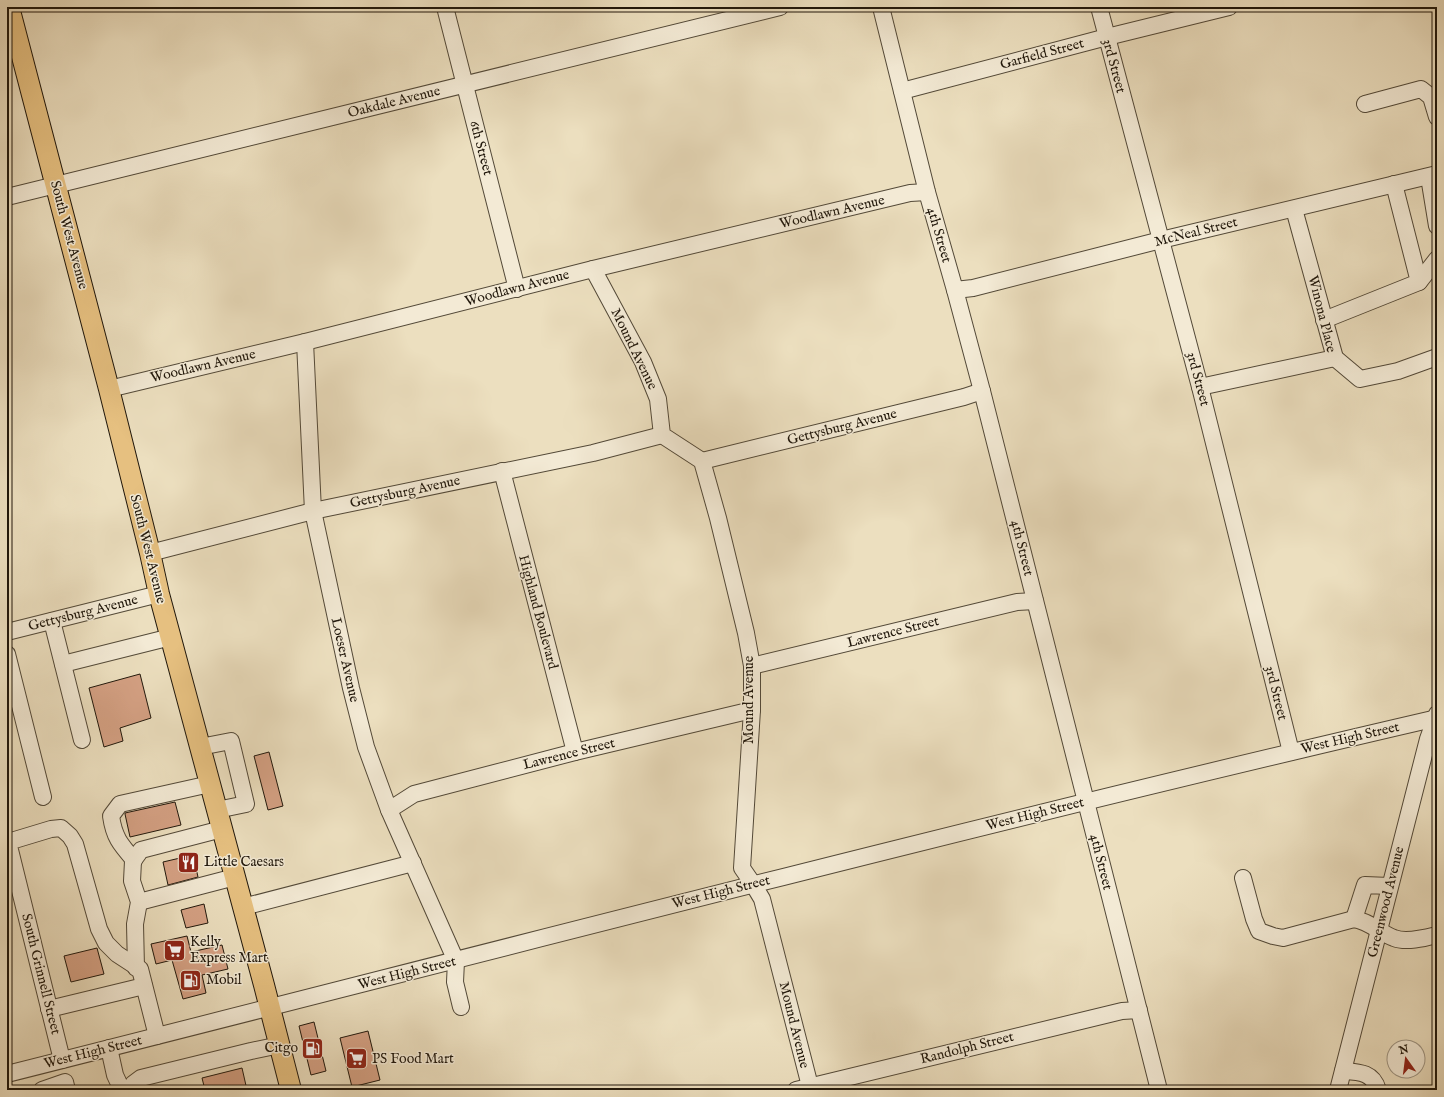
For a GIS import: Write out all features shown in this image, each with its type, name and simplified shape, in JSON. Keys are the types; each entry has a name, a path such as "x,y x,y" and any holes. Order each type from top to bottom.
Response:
{"main road":[{"name":"South West Avenue","path":"9,7 109,389 170,637 291,1090"}],"street":[{"name":"6th Street","path":"445,7 517,289"},
{"name":"Oakdale Avenue","path":"7,197 780,7"},
{"name":"4th Street","path":"881,7 927,192 982,391 1159,1090"},
{"name":"3rd Street","path":"1099,7 1200,387 1291,752"},
{"name":"Garfield Street","path":"902,91 1107,37 1229,7"},
{"path":"1365,104 1420,89 1431,98 1437,117"},
{"name":"McNeal Street","path":"955,290 973,288 1161,240 1433,175"},
{"path":"1433,175 1437,226"},
{"path":"1394,184 1419,282"},
{"name":"Woodlawn Avenue","path":"109,389 305,342 593,269 910,193 927,192"},
{"name":"Winona Place","path":"1200,387 1335,358 1294,208"},
{"path":"1324,320 1419,282 1437,259"},
{"name":"Mound Avenue","path":"593,269 639,356 658,399 662,435"},
{"name":"Loeser Avenue","path":"305,342 313,512 351,688 364,739 389,810 456,961"},
{"path":"1335,358 1360,379 1398,372 1437,357"},
{"name":"Gettysburg Avenue","path":"702,461 964,397 982,391"},
{"path":"662,435 702,461"},
{"name":"Gettysburg Avenue","path":"150,553 313,512 593,452 662,435"},
{"name":"Mound Avenue","path":"702,461 718,518 746,633 752,666 752,710 742,868 762,899 806,1089"},
{"name":"Highland Boulevard","path":"502,471 575,752"},
{"name":"Gettysburg Avenue","path":"7,632 159,594"},
{"name":"Lawrence Street","path":"752,666 1017,602 1035,601"},
{"path":"52,621 82,740"},
{"path":"63,664 170,637"},
{"path":"7,654 43,797"},
{"name":"Lawrence Street","path":"389,810 414,794 575,752 752,710"},
{"name":"West High Street","path":"7,1074 1085,801 1437,717"},
{"name":"Greenwood Avenue","path":"1338,1090 1389,886 1428,739 1437,717"},
{"path":"200,747 231,741 246,804 217,810"},
{"path":"210,784 120,804 111,816 113,831 122,847 137,855 222,829"},
{"path":"8,842 51,829 61,828 70,836 75,844 99,929 106,943 117,954 136,968 140,969 157,1036"},
{"name":"South Grinnell Street","path":"8,842 62,1060"},
{"path":"136,968 135,924 139,902 132,881 137,855"},
{"path":"243,907 413,863"},
{"path":"139,902 235,877"},
{"path":"1243,878 1254,919 1259,931 1273,936 1283,938 1354,919 1362,920 1394,939 1417,940 1437,935"},
{"path":"1354,919 1365,885 1389,886"},
{"path":"456,961 455,982 461,1007"},
{"path":"49,1009 144,986"},
{"name":"Randolph Street","path":"806,1089 1122,1011 1139,1010"},
{"path":"128,1090 141,1078 280,1045"},
{"path":"109,1048 116,1075 122,1090"},
{"path":"1343,1071 1359,1072 1372,1077 1378,1090"},
{"path":"42,1090 65,1082 67,1090"}],"building":[{"path":"140,674 151,718 120,728 123,741 104,747 89,688"},
{"path":"269,752 283,806 268,810 254,756"},
{"path":"175,802 181,825 130,837 125,813"},
{"path":"193,855 198,877 168,885 163,862"},
{"path":"204,904 208,923 186,928 181,910"},
{"path":"187,936 191,952 222,945 228,969 202,975 206,993 183,999 172,960 156,964 151,944"},
{"path":"97,948 104,974 71,982 64,956"},
{"path":"314,1022 326,1071 311,1075 299,1026"},
{"path":"368,1031 380,1080 352,1087 340,1038"},
{"path":"242,1068 247,1090 205,1090 202,1078"}],"place":[{"name":"Little Caesars","path":"188,862"},
{"name":"Kelly Express Mart","path":"174,950"},
{"name":"Mobil","path":"191,980"},
{"name":"Citgo","path":"313,1048"},
{"name":"PS Food Mart","path":"356,1059"}]}
